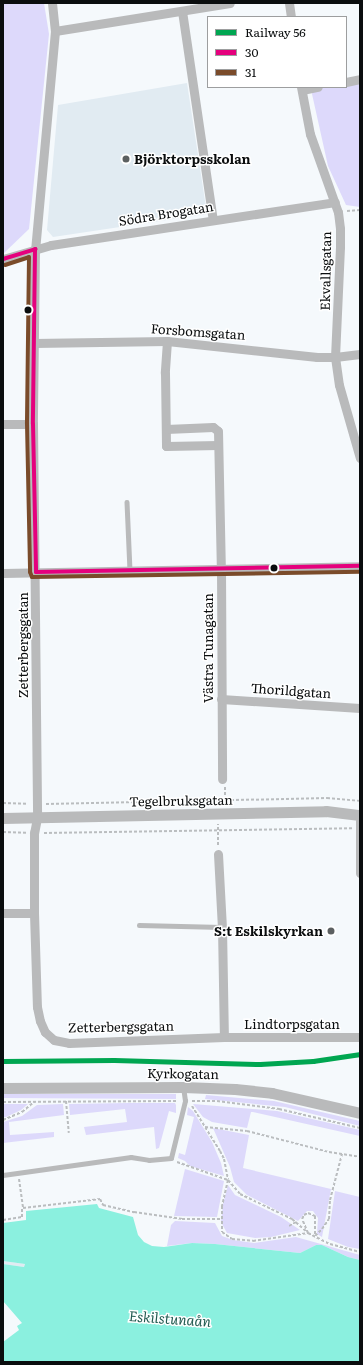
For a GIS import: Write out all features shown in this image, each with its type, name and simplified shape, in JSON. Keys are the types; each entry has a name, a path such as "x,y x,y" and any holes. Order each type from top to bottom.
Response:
{"street":[{"name":"Zetterbergsgatan","path":"52,3 55,31 35,249 33,424 36,572 37,818 34,834 34,913 37,1007 40,1021 46,1032 54,1040 69,1043 224,1037"},
{"path":"55,31 230,3"},
{"path":"288,3 291,16"},
{"path":"182,11 213,220"},
{"path":"347,82 360,79"},
{"name":"Ekvallsgatan","path":"302,88 310,134 336,207 340,229 335,357 339,385 360,458"},
{"name":"Södra Brogatan","path":"3,259 35,249 213,220 336,207"},
{"path":"167,341 166,446 218,445"},
{"name":"Forsbomsgatan","path":"34,343 167,341 317,357 335,357 360,354"},
{"path":"3,424 33,424"},
{"name":"Västra Tunagatan","path":"166,428 213,427 218,431 221,569 222,779"},
{"path":"3,572 360,566"},
{"name":"Thorildgatan","path":"221,699 360,708"},
{"name":"Tegelbruksgatan","path":"3,818 326,812 360,815"},
{"path":"360,821 360,873"},
{"path":"218,854 222,927 224,1037"},
{"path":"3,913 34,913"},
{"name":"Lindtorpsgatan","path":"224,1037 360,1036"},
{"name":"Kyrkogatan","path":"3,1088 183,1087 236,1089 272,1094 360,1113"}],"lane":[{"path":"127,502 130,570"},
{"path":"139,925 222,927"},
{"path":"3,1175 131,1157 149,1160 171,1158 185,1101 183,1087"}],"path":[{"path":"336,207 360,210"},
{"path":"3,803 37,804 327,798 360,801"},
{"path":"218,800 218,854"},
{"path":"3,832 34,834 343,827 360,829"},
{"path":"3,1120 22,1112 32,1105 34,1101"},
{"path":"66,1101 69,1133"},
{"path":"191,1105 224,1159 228,1180 224,1192 221,1219 222,1232 229,1237 239,1240 268,1240 308,1233"},
{"path":"205,1128 247,1131 329,1152 360,1157"},
{"path":"314,1236 329,1219 330,1200 342,1154"},
{"path":"183,1165 228,1180 240,1194 296,1222 308,1233 338,1247 360,1252"},
{"path":"3,1220 22,1217 19,1172"},
{"path":"22,1206 23,1208 100,1199 103,1205 142,1214 182,1219 221,1219"},
{"path":"308,1233 302,1219 304,1215 308,1213 315,1216 314,1236"},
{"path":"289,1226 296,1222"}],"shaded area":[{"path":"3,3 44,3 49,34 29,229 3,254"},
{"path":"360,79 360,207 346,205 328,166 312,94 313,88 347,88 347,82"},
{"name":"Björktorpsskolan","path":"187,83 207,214 53,237 47,230 58,105"},
{"path":"3,1094 176,1094 176,1099 3,1098"},
{"path":"206,1095 274,1101 360,1121 360,1126 285,1107 205,1099"},
{"path":"175,1103 176,1113 169,1111 159,1148 156,1149 154,1127 86,1135 84,1127 127,1122 125,1109 70,1115 69,1104"},
{"path":"3,1104 28,1104 21,1110 3,1117"},
{"path":"63,1104 64,1115 9,1122 10,1135 54,1132 54,1137 3,1143 3,1122 22,1116 37,1105"},
{"path":"193,1104 277,1111 360,1130 360,1136 253,1112 251,1112 247,1128 212,1122 203,1117"},
{"path":"188,1107 193,1111 212,1142 221,1163 224,1176 190,1166 185,1161 178,1158 179,1153 185,1155 194,1117 187,1115"},
{"path":"213,1128 249,1135 243,1168 331,1189 322,1237 317,1234 318,1218 313,1211 307,1211 298,1221 247,1195 234,1182 230,1167"},
{"path":"185,1169 224,1181 217,1217 174,1216"},
{"path":"228,1185 235,1195 281,1217 300,1230 271,1237 255,1238 227,1233 221,1222 223,1204"},
{"path":"335,1191 360,1197 360,1249 348,1247 328,1239"},
{"path":"175,1221 215,1223 222,1236 233,1240 254,1243 296,1237 360,1255 360,1260 348,1257 322,1245 316,1245 300,1253 215,1244 192,1243 167,1246 171,1225"},
{"path":"3,1261 25,1264 24,1267 3,1264"}],"water":[{"name":"Eskilstunaån","path":"97,1204 99,1208 133,1217 138,1235 144,1242 152,1246 164,1247 192,1243 215,1244 300,1253 316,1245 322,1245 348,1257 360,1260 360,1362 3,1362 3,1342 19,1330 17,1326 22,1323 3,1301 3,1264 24,1267 25,1264 3,1261 3,1223 26,1220 26,1211"}],"rail line":[{"name":"56","path":"3,1061 114,1060 260,1064 313,1061 360,1054"}],"transit line":[{"name":"30","path":"3,259 35,249 33,424 36,572 360,566"},
{"name":"31","path":"5,265 29,257 27,424 30,572 32,577 360,572"}],"place":[{"name":"Björktorpsskolan","path":"126,159"},
{"name":"S:t Eskilskyrkan","path":"331,931"}]}
